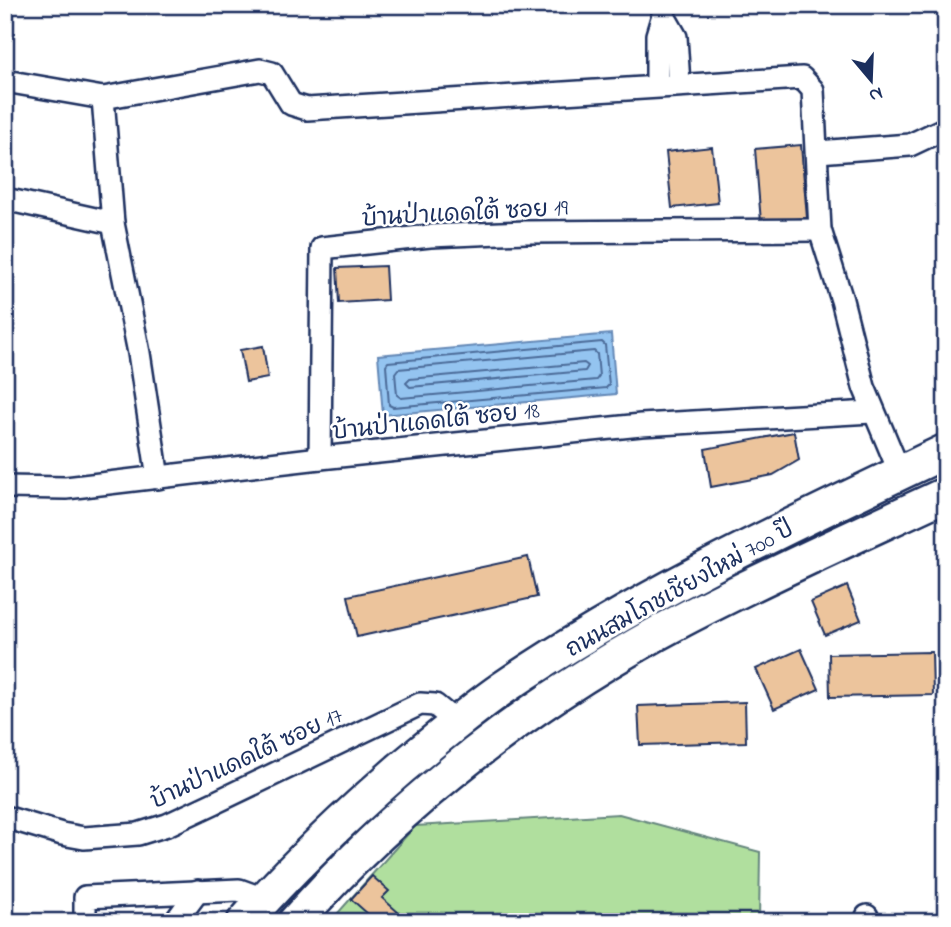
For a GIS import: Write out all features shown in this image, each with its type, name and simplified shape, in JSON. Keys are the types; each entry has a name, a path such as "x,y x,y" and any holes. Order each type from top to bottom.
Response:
{"main road":[{"name":"ถนนสมโภชเชียงใหม่ 700 ปี","path":"254,911 355,809 457,723 502,689 617,616 750,546 946,451"},
{"name":"ถนนสมโภชเชียงใหม่ 700 ปี","path":"295,922 323,890 398,818 478,751 581,679 682,620 946,494"}],"street":[{"path":"665,11 676,37 679,84"},
{"path":"657,86 657,35 665,11"},
{"path":"5,81 103,98 260,70 272,73 291,104 307,109 802,78 813,90 820,230 842,300 864,387 900,473"},
{"path":"103,98 113,223 139,353 158,478"},
{"path":"818,152 910,145 946,128"},
{"path":"5,199 113,223"},
{"name":"บ้านป่าแดดใต้ ซอย 19","path":"320,458 322,248 430,236 526,232 820,230"},
{"name":"บ้านป่าแดดใต้ ซอย 18","path":"5,487 66,488 320,458 641,425 873,412"},
{"name":"บ้านป่าแดดใต้ ซอย 17","path":"5,817 84,838 138,834 167,825 420,704 435,705 457,723"},
{"path":"85,922 85,897 239,890 254,911"},
{"path":"175,922 198,891"}],"green space":[{"path":"619,814 760,852 759,922 330,922 415,826"}],"water":[{"path":"611,334 616,394 383,415 378,355"}],"building":[{"path":"801,145 807,218 761,222 755,149"},
{"path":"712,147 718,203 672,208 666,152"},
{"path":"385,266 387,300 339,303 337,268"},
{"path":"263,346 268,378 246,382 240,350"},
{"path":"794,432 799,460 773,475 711,487 705,449"},
{"path":"528,557 537,597 357,637 348,596"},
{"path":"847,586 861,620 825,635 811,602"},
{"path":"801,649 819,689 774,709 756,669"},
{"path":"932,652 933,695 830,697 829,654"},
{"path":"745,702 746,742 640,745 638,706"},
{"path":"372,876 389,891 382,898 398,912 389,922 377,922 351,899"}]}
